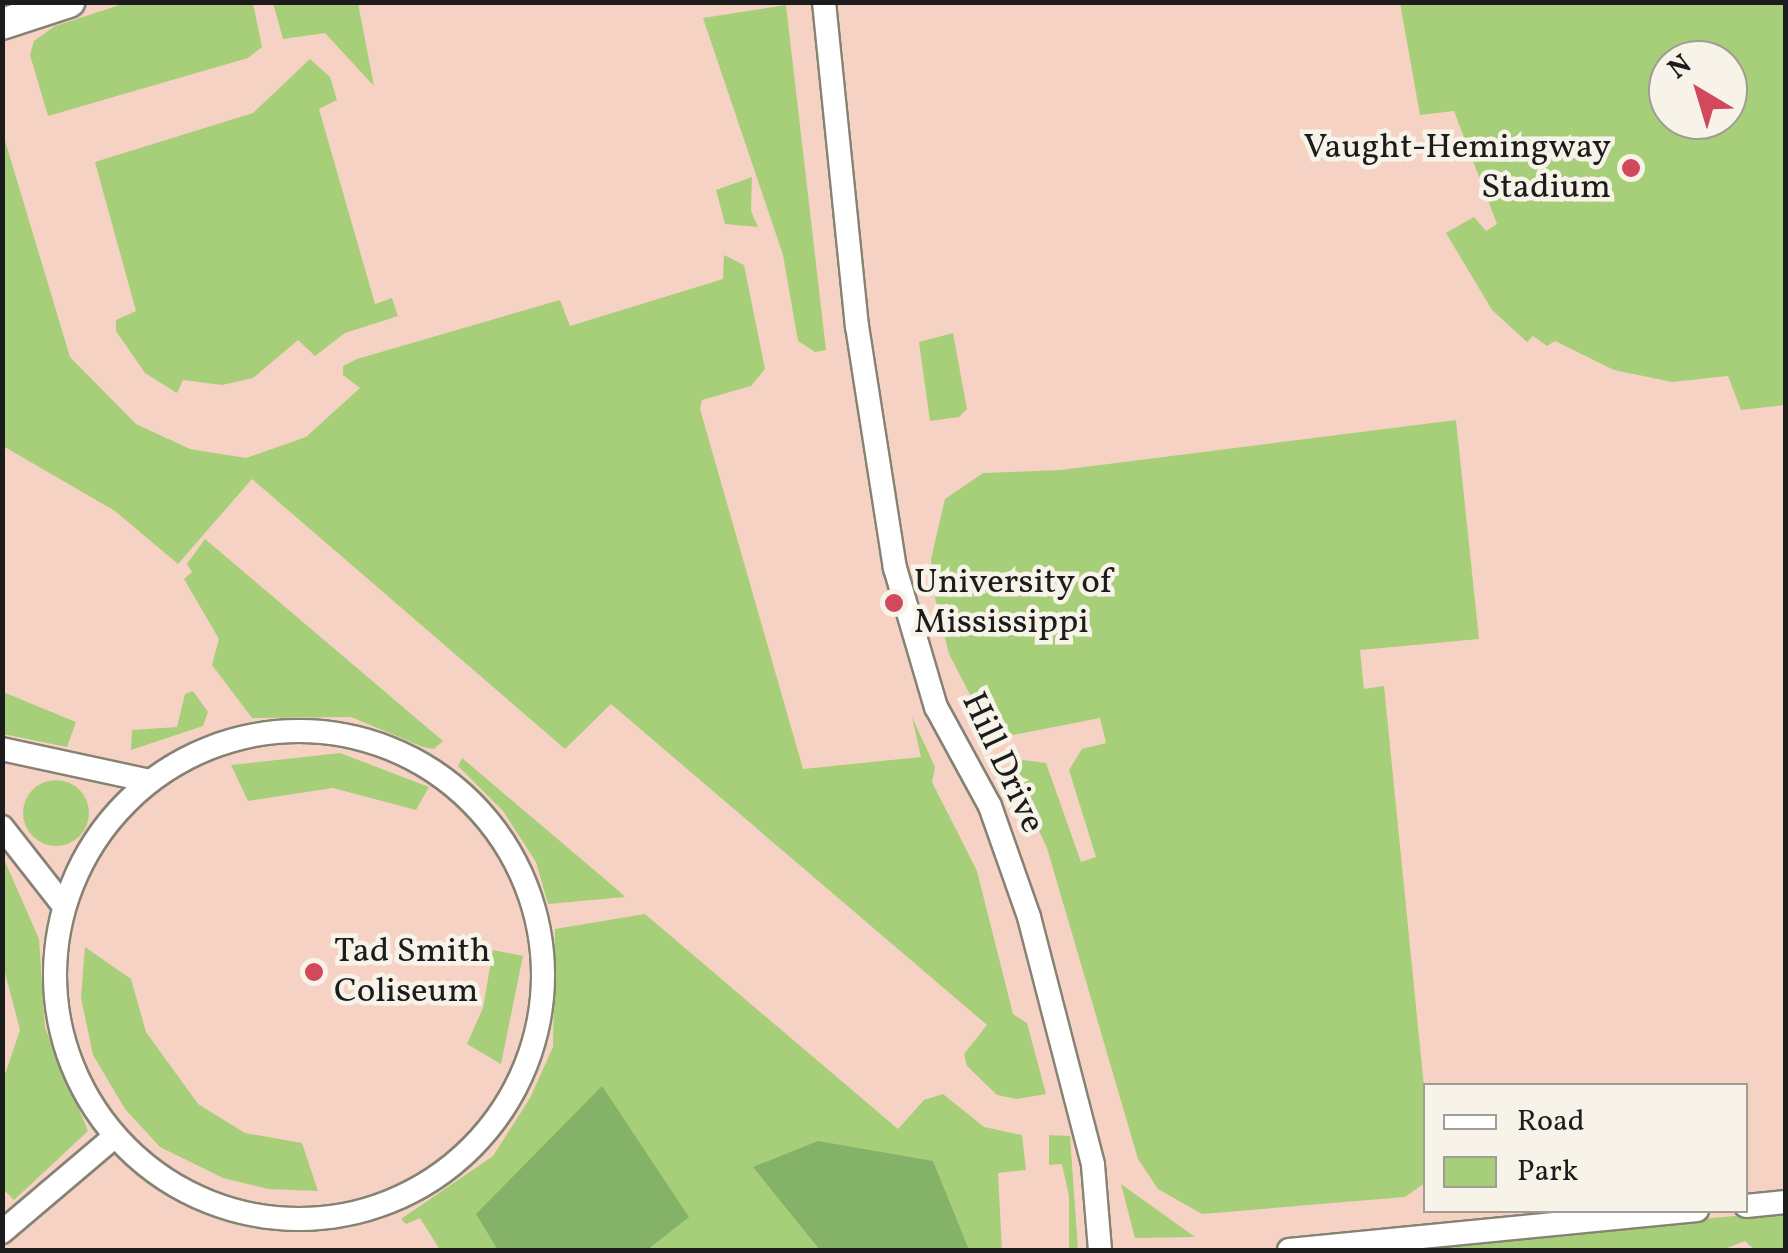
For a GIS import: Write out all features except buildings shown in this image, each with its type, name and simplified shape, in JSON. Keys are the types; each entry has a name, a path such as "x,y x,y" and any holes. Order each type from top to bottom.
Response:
{"street":[{"path":"2,24 70,2"},
{"name":"Hill Drive","path":"824,2 857,326 895,568 936,707 990,806 1029,917 1093,1165 1100,1250"},
{"path":"316,730 380,743 438,772 482,812 517,861 538,918 544,966 540,1016 527,1064 492,1125 440,1174 377,1207 282,1219 230,1210 180,1190 114,1137 70,1064 56,1012 54,959 64,906 84,858 113,816 150,781 215,745 251,735 316,730"},
{"path":"2,749 150,781"},
{"path":"2,827 64,906"},
{"path":"2,1232 114,1137"},
{"path":"1748,1206 1786,1202"},
{"path":"1289,1250 1666,1213"}],"shaded area":[{"name":"University of Mississippi","path":"3,3 1785,3 1785,1250 3,1250"}],"green space":[{"path":"126,3 253,3 262,47 248,58 48,116 30,55 34,41 55,26"},
{"path":"273,3 358,3 374,86 325,33 283,39"},
{"name":"Vaught-Hemingway Stadium","path":"1400,3 1785,3 1785,405 1741,410 1728,376 1672,382 1614,370 1555,341 1547,346 1533,336 1527,342 1492,310 1446,233 1474,217 1486,231 1497,224 1454,111 1420,115"},
{"path":"786,5 826,350 815,352 798,341 783,255 703,18"},
{"path":"310,59 330,77 337,100 319,109 375,304 392,298 398,316 345,333 315,356 298,340 253,378 222,385 183,380 177,393 145,373 116,331 116,320 136,311 95,162 253,113"},
{"path":"3,134 70,357 136,424 190,449 246,458 306,437 360,388 343,375 343,366 357,359 560,300 570,326 723,279 724,255 744,265 765,369 751,386 702,400 700,409 803,769 921,757 912,717 935,767 932,782 977,871 1013,1014 1027,1023 1046,1094 1017,1099 997,1095 967,1066 964,1054 987,1025 611,704 565,749 252,479 178,564 115,511 3,446"},
{"path":"752,177 751,211 758,227 725,224 716,190"},
{"path":"953,333 967,409 959,417 930,421 919,342"},
{"path":"1456,420 1479,639 1360,650 1364,689 1384,686 1424,1083 1423,1184 1405,1197 1202,1214 1158,1189 1138,1159 1047,848 1009,767 1023,760 1046,763 1081,862 1096,857 1069,770 1082,749 1106,743 1100,718 993,739 949,654 933,590 931,559 945,499 983,473 1061,470"},
{"path":"205,539 443,741 434,749 423,747 351,717 252,718 212,665 219,639 184,579 192,572 187,564"},
{"path":"193,691 208,712 203,726 131,750 132,730 177,727 185,694"},
{"path":"3,692 76,722 67,747 3,734"},
{"path":"340,753 429,787 416,810 333,788 248,801 231,765"},
{"path":"462,758 625,897 548,904 536,862 503,811 458,766"},
{"path":"56,780 79,790 89,813 79,836 56,846 33,836 23,813 33,790"},
{"path":"3,857 39,939 45,1028 88,1131 14,1200 3,1189 2,1083 20,1030 3,965"},
{"path":"645,914 898,1129 924,1100 943,1094 984,1127 1022,1135 1026,1170 998,1173 1002,1250 440,1250 420,1218 406,1224 401,1219 493,1156 530,1098 553,1047 555,929"},
{"path":"85,947 131,979 146,1032 198,1104 245,1133 302,1143 318,1191 268,1189 223,1178 160,1147 125,1109 93,1055 81,998"},
{"path":"493,950 523,956 501,1064 467,1044 483,1008"},
{"path":"602,1086 689,1217 647,1250 498,1250 476,1214"},
{"path":"1049,1135 1070,1136 1078,1250 1069,1250 1069,1196 1062,1164 1049,1165"},
{"path":"818,1141 933,1161 969,1250 820,1250 753,1167"},
{"path":"1121,1184 1195,1237 1135,1238"},
{"path":"1785,1211 1785,1250 1755,1250 1745,1241 1722,1250 1445,1250 1447,1244"}],"place":[{"name":"Vaught-Hemingway Stadium","path":"1631,168"},
{"name":"University of Mississippi","path":"894,603"},
{"name":"Tad Smith Coliseum","path":"314,972"}]}
